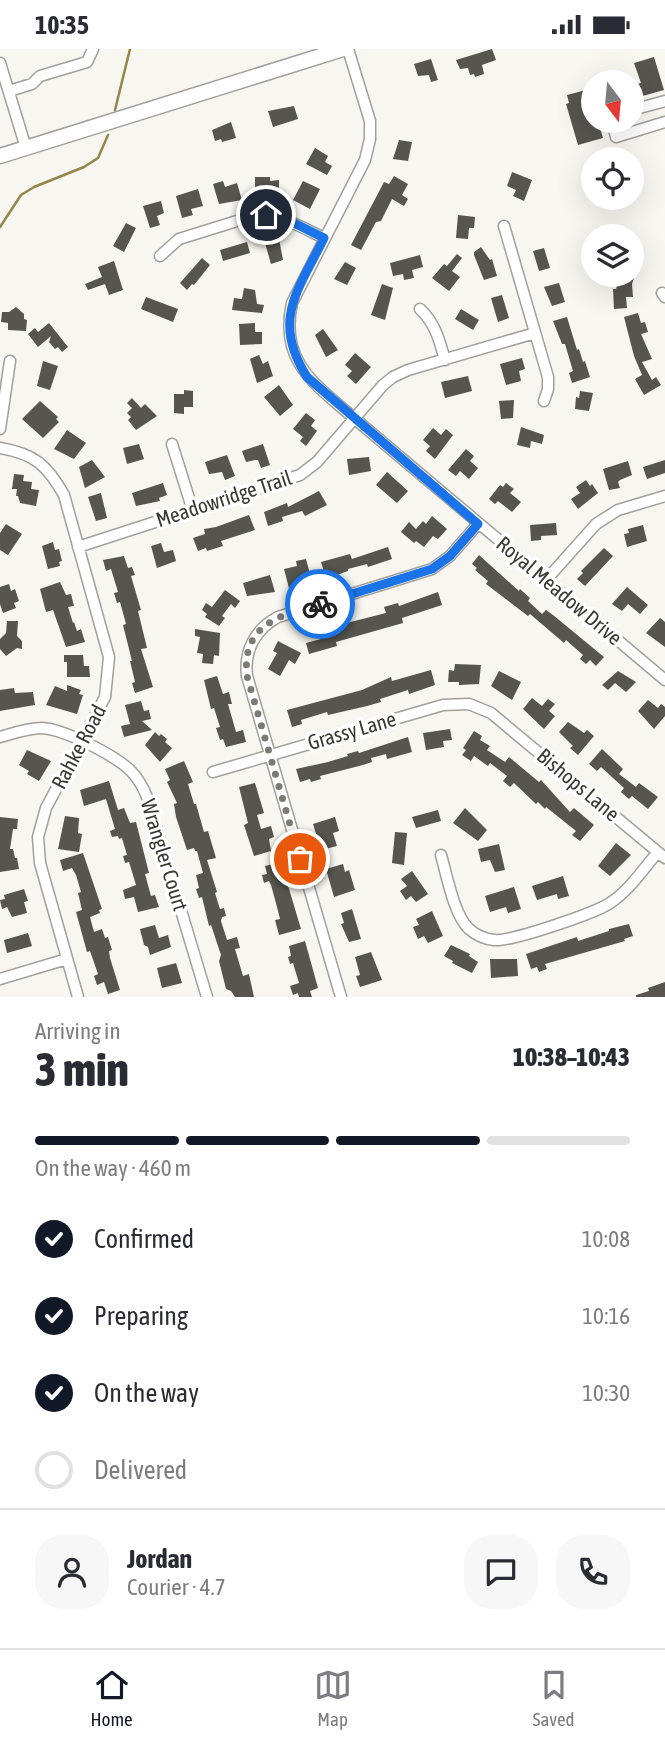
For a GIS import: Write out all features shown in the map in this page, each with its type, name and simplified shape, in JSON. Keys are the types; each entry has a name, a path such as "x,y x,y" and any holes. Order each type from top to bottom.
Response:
{"main road":[{"path":"0,156 312,53 346,49"}],"street":[{"path":"9,91 32,84 40,76 87,62 93,49"},
{"name":"Royal Meadow Drive","path":"346,49 370,121 370,139 365,160 292,303 288,319 289,340 295,359 307,377 355,419 665,680"},
{"path":"0,63 26,148"},
{"path":"644,107 665,101"},
{"path":"644,128 665,122"},
{"path":"615,133 616,137 629,133"},
{"path":"160,255 179,239 253,216 266,215 286,219 324,238"},
{"path":"504,226 548,377 544,401"},
{"path":"420,309 430,318 436,330 445,360"},
{"name":"Meadowridge Trail","path":"78,547 300,475 317,462 383,385 393,377 408,370 535,333"},
{"path":"0,429 10,361"},
{"path":"172,444 193,511"},
{"name":"Rahke Road","path":"0,448 29,455 51,473 64,495 109,657 105,697 46,808 38,837 40,863 78,997"},
{"path":"546,579 596,524 618,510 665,496"},
{"path":"341,997 247,676 247,655 263,626 278,617 432,569 450,556 478,524"},
{"name":"Grassy Lane","path":"213,772 443,705 468,704 491,713"},
{"name":"Bishops Lane","path":"491,713 661,855"},
{"name":"Wrangler Court","path":"0,737 42,728 67,733 125,766 142,786 207,997"},
{"path":"441,855 458,913 468,928 478,936 495,940 588,913 610,903 661,855"},
{"path":"0,979 67,959"}],"building":[{"path":"492,49 496,60 482,65 484,74 475,77 474,74 470,75 468,68 460,69 456,60"},
{"path":"654,57 664,90 644,96 644,70 636,70 634,63"},
{"path":"431,59 438,80 431,82 429,75 418,76 414,64"},
{"path":"581,91 581,133 602,133 603,138 578,145 566,104 569,103 567,95"},
{"path":"294,106 298,119 273,127 268,111"},
{"path":"231,122 236,138 215,141 212,130"},
{"path":"399,140 412,142 408,161 393,159"},
{"path":"315,148 328,156 325,162 332,166 327,175 306,164"},
{"path":"512,172 532,180 524,201 513,196 516,190 507,186"},
{"path":"394,176 408,184 402,195 408,199 404,206 392,199 361,250 351,245 384,182 389,184"},
{"path":"255,177 270,177 270,181 279,180 279,191 268,191 268,195 255,195"},
{"path":"223,181 225,187 237,183 242,200 219,204 213,184"},
{"path":"303,181 320,189 310,209 293,200"},
{"path":"198,189 203,206 191,209 193,215 182,218 176,196"},
{"path":"161,201 164,213 157,216 160,225 150,228 143,206"},
{"path":"458,215 475,217 474,228 469,228 468,239 456,238"},
{"path":"126,223 136,228 124,252 113,246"},
{"path":"279,239 283,260 271,264 265,243"},
{"path":"247,242 250,253 223,261 220,250"},
{"path":"481,247 490,260 492,259 497,276 484,280 474,255"},
{"path":"544,248 550,268 539,271 533,251"},
{"path":"457,254 462,258 452,271 460,277 449,291 432,278"},
{"path":"420,255 423,267 412,270 414,278 404,280 403,274 393,276 390,263"},
{"path":"202,258 210,265 187,290 180,283"},
{"path":"114,261 123,290 109,295 105,284 88,290 85,284 102,277 98,267"},
{"path":"345,262 356,268 347,285 334,279"},
{"path":"559,283 565,302 552,306 544,287"},
{"path":"382,284 393,288 385,320 371,315"},
{"path":"632,287 633,297 626,297 627,308 614,309 613,289"},
{"path":"244,288 255,290 257,304 264,305 262,313 232,310 234,298 242,299"},
{"path":"502,295 509,318 498,322 491,298"},
{"path":"146,297 178,309 173,322 141,309"},
{"path":"16,307 27,320 26,331 8,330 8,323 1,322 2,312 9,312"},
{"path":"461,309 479,320 473,330 455,319"},
{"path":"638,313 641,323 645,322 648,332 641,334 652,359 642,362 652,380 656,377 661,385 644,395 635,379 642,375 624,317"},
{"path":"567,317 577,350 579,349 583,362 585,361 590,377 572,383 569,373 573,371 565,344 562,344 553,321"},
{"path":"49,323 68,347 62,352 49,342 51,336 38,347 28,334 35,328 38,332"},
{"path":"255,323 255,332 262,332 262,344 240,345 239,324"},
{"path":"323,329 338,350 326,357 315,335"},
{"path":"355,353 371,367 356,384 347,376 352,371 345,365"},
{"path":"259,355 263,364 268,361 273,376 257,383 250,359"},
{"path":"522,358 525,369 519,371 521,381 506,385 500,364"},
{"path":"43,361 58,366 50,390 37,386"},
{"path":"468,376 472,391 445,398 441,382"},
{"path":"279,385 293,405 280,416 264,397"},
{"path":"184,390 193,391 193,407 184,407 184,414 174,413 174,394 184,394"},
{"path":"580,391 593,393 589,411 575,409 576,397 579,398"},
{"path":"132,398 141,408 145,404 157,416 136,430 128,420 131,417 127,413 132,408 127,403"},
{"path":"514,400 513,418 501,419 499,401"},
{"path":"40,401 58,417 56,419 59,422 43,438 22,419"},
{"path":"306,413 315,420 311,426 317,431 306,446 300,441 303,437 293,429"},
{"path":"521,427 544,435 542,444 531,441 530,448 517,445"},
{"path":"433,428 441,435 446,429 453,435 435,459 426,451 430,446 423,440"},
{"path":"67,430 86,443 74,459 54,449"},
{"path":"139,444 144,459 127,464 123,448"},
{"path":"263,444 270,465 261,468 258,460 246,462 242,451"},
{"path":"466,449 474,456 470,461 478,468 469,479 460,471 456,476 448,470"},
{"path":"227,455 235,476 225,480 222,472 209,474 205,462"},
{"path":"369,457 371,471 349,475 347,459"},
{"path":"92,460 105,477 85,488 79,467"},
{"path":"665,460 665,473 647,479 643,467"},
{"path":"628,461 632,475 618,482 620,488 609,490 603,469"},
{"path":"387,472 408,491 397,503 376,485"},
{"path":"14,474 24,475 23,481 32,482 31,489 39,490 36,506 20,503 16,496 17,489 12,489"},
{"path":"586,480 598,493 578,509 571,499 580,493 576,487"},
{"path":"163,483 167,495 159,498 160,501 136,506 132,493"},
{"path":"506,483 514,489 510,493 521,502 512,512 498,501 495,504 489,499 500,485 503,487"},
{"path":"319,491 327,505 305,516 302,511 282,517 283,521 268,526 264,512 287,503 288,507"},
{"path":"101,493 107,518 96,521 88,497"},
{"path":"249,515 255,530 221,541 223,546 198,551 193,538 205,534 204,529"},
{"path":"432,516 447,529 438,539 433,536 424,547 416,541 414,543 401,532 409,522 416,529 423,521 426,524"},
{"path":"556,523 557,535 541,536 541,540 531,541 530,525"},
{"path":"6,524 22,534 8,555 0,550 0,533"},
{"path":"643,525 647,541 627,547 624,534 629,533 628,529"},
{"path":"53,542 55,550 59,549 62,561 59,562 60,566 48,569 42,546"},
{"path":"161,543 164,552 173,550 176,561 157,568 151,546"},
{"path":"388,547 392,559 368,567 367,564 348,569 337,575 338,578 327,581 321,562 350,554 352,559"},
{"path":"604,548 613,556 585,586 577,579 583,573 581,571"},
{"path":"479,555 530,598 528,601 542,614 546,610 604,657 596,666 590,660 586,664 580,659 583,655 566,640 564,643 530,614 528,616 486,584 488,581 472,564"},
{"path":"124,556 128,568 132,567 135,575 131,576 141,610 138,611 147,648 141,649 153,687 135,693 132,661 123,625 126,624 120,602 117,603 114,593 118,592 111,569 106,571 103,560"},
{"path":"306,559 310,574 298,580 300,589 290,592 284,569 297,566 296,561"},
{"path":"270,575 275,592 247,596 243,583"},
{"path":"60,582 66,595 71,594 74,606 68,607 73,623 77,631 81,629 85,642 66,647 53,610 46,612 40,589"},
{"path":"9,584 11,591 15,589 19,601 14,603 16,608 3,613 0,587"},
{"path":"627,587 648,605 640,614 628,604 622,611 612,604"},
{"path":"225,590 240,601 235,608 231,604 222,616 225,618 219,626 205,617 207,614 202,610 206,603 212,607"},
{"path":"438,592 442,605 402,618 403,623 336,642 337,646 309,654 306,643 321,639 319,630 386,613 384,607 398,603 399,606"},
{"path":"660,618 665,622 665,647 646,633"},
{"path":"7,621 18,621 17,636 22,641 22,649 17,648 6,656 0,649 0,639 6,633"},
{"path":"195,629 220,633 219,656 214,655 213,664 202,663 203,654 197,653 200,637 195,636"},
{"path":"278,641 301,653 295,664 289,660 280,676 268,669 277,653 273,651"},
{"path":"64,655 83,655 84,666 89,666 90,677 67,677"},
{"path":"455,664 481,665 479,684 459,685 459,682 448,682 449,670 454,671"},
{"path":"431,670 435,685 409,694 408,690 367,706 328,715 327,712 301,720 302,724 292,727 287,710 362,690 391,677 392,681"},
{"path":"499,671 521,682 512,700 491,686"},
{"path":"618,671 636,682 626,692 615,683 608,690 602,685"},
{"path":"217,676 223,694 229,692 232,704 228,704 236,732 243,730 246,742 226,747 223,739 220,740 216,728 220,727 214,708 211,709 204,680"},
{"path":"67,685 81,690 79,694 83,695 77,714 46,705 55,686 67,691"},
{"path":"14,688 15,693 33,692 35,705 0,711 0,690"},
{"path":"532,698 542,706 548,699 555,704 549,711 555,716 544,729 523,709"},
{"path":"648,700 658,708 661,704 665,707 665,716 654,729 638,711"},
{"path":"141,701 144,711 149,710 151,719 142,721 152,730 124,737 121,726 130,724 125,705"},
{"path":"568,722 594,736 578,755 559,732"},
{"path":"450,729 452,740 443,741 444,747 426,750 423,733"},
{"path":"474,731 482,736 480,740 490,746 487,750 505,762 509,757 539,782 541,780 570,812 574,808 594,825 580,841 572,835 576,831 546,807 545,809 538,802 536,804 514,783 510,787 503,781 507,776 490,763 488,766 474,756 471,761 462,755 466,750 463,748"},
{"path":"155,732 167,739 165,742 172,748 160,762 145,745"},
{"path":"408,737 412,752 387,759 386,754 371,758 372,762 320,776 321,779 311,782 310,779 300,782 296,769"},
{"path":"602,749 623,769 619,774 636,787 639,783 658,797 648,809 632,796 629,799 621,792 624,788 601,767 597,771 589,764"},
{"path":"27,750 51,761 39,781 19,765"},
{"path":"184,761 193,782 188,784 194,804 204,832 208,831 216,858 207,860 220,909 224,908 226,916 222,917 221,921 227,940 237,937 240,948 235,949 243,976 249,974 254,997 235,997 226,989 219,961 221,955 211,925 209,926 202,897 199,898 196,889 199,888 196,875 203,873 197,851 194,848 187,850 176,817 174,804 177,803 167,782 170,780 165,769"},
{"path":"109,781 118,810 124,808 130,823 136,822 149,873 145,874 151,896 155,895 159,907 138,912 134,897 125,899 123,890 136,885 129,862 125,863 123,856 127,855 122,838 112,837 110,831 115,829 106,799 84,806 80,790"},
{"path":"255,783 264,813 257,815 261,829 271,826 274,837 269,839 271,851 254,856 244,825 248,823 239,787"},
{"path":"465,808 487,830 478,841 453,823"},
{"path":"438,810 441,821 416,828 412,817"},
{"path":"65,816 79,818 78,833 82,834 79,852 58,849"},
{"path":"0,817 18,819 17,829 13,829 10,849 13,849 19,869 0,872"},
{"path":"335,817 339,831 333,833 337,846 321,850 313,824"},
{"path":"395,832 407,833 404,865 392,863"},
{"path":"616,843 631,855 610,876 598,866"},
{"path":"499,844 505,870 495,872 490,860 481,862 478,849"},
{"path":"83,853 102,909 99,910 100,913 90,917 94,932 102,929 105,938 108,937 112,950 109,951 110,958 120,990 108,994 104,982 97,985 94,976 98,974 90,951 87,952 76,912 82,910 76,875 72,868 63,871 60,860"},
{"path":"281,862 301,929 279,935 275,920 280,919 271,885 269,881 264,883 262,875 267,874 265,866"},
{"path":"343,864 345,872 349,870 355,890 334,897 326,869"},
{"path":"412,871 428,894 416,902 411,896 406,900 400,891 407,886 401,879"},
{"path":"563,876 569,896 558,899 557,894 537,900 532,886"},
{"path":"514,887 521,909 508,913 506,907 490,912 485,896"},
{"path":"24,889 28,901 24,902 27,913 12,917 7,907 2,909 0,900 5,899 4,895"},
{"path":"352,909 361,939 349,942 341,924 344,923 341,913"},
{"path":"432,911 443,936 428,943 424,936 418,939 413,927 419,925 416,919"},
{"path":"629,924 633,936 624,939 625,941 545,964 547,969 539,972 537,967 531,969 526,954"},
{"path":"155,925 159,938 168,935 171,947 150,955 140,929"},
{"path":"28,933 32,946 7,953 4,940"},
{"path":"305,941 318,988 310,991 312,997 299,997 298,993 293,995 290,986 299,983 293,963 290,964 288,957 291,956 289,946"},
{"path":"451,945 470,954 469,956 478,962 472,973 444,956"},
{"path":"371,952 382,980 360,987 356,976 360,975 355,957"},
{"path":"490,959 517,959 518,976 491,978"},
{"path":"176,963 182,983 162,988 157,968"},
{"path":"665,982 665,997 636,997 649,991 648,988"}],"waterway":[{"path":"115,110 130,49"},
{"path":"0,227 21,195 98,158 108,135"}],"way so far":[{"path":"300,859 247,676 246,664 251,643 267,623 320,604"}],"route":[{"path":"266,215 286,219 324,238 292,303 288,319 289,340 295,359 307,377 478,524 450,556 432,569 320,604"}]}
